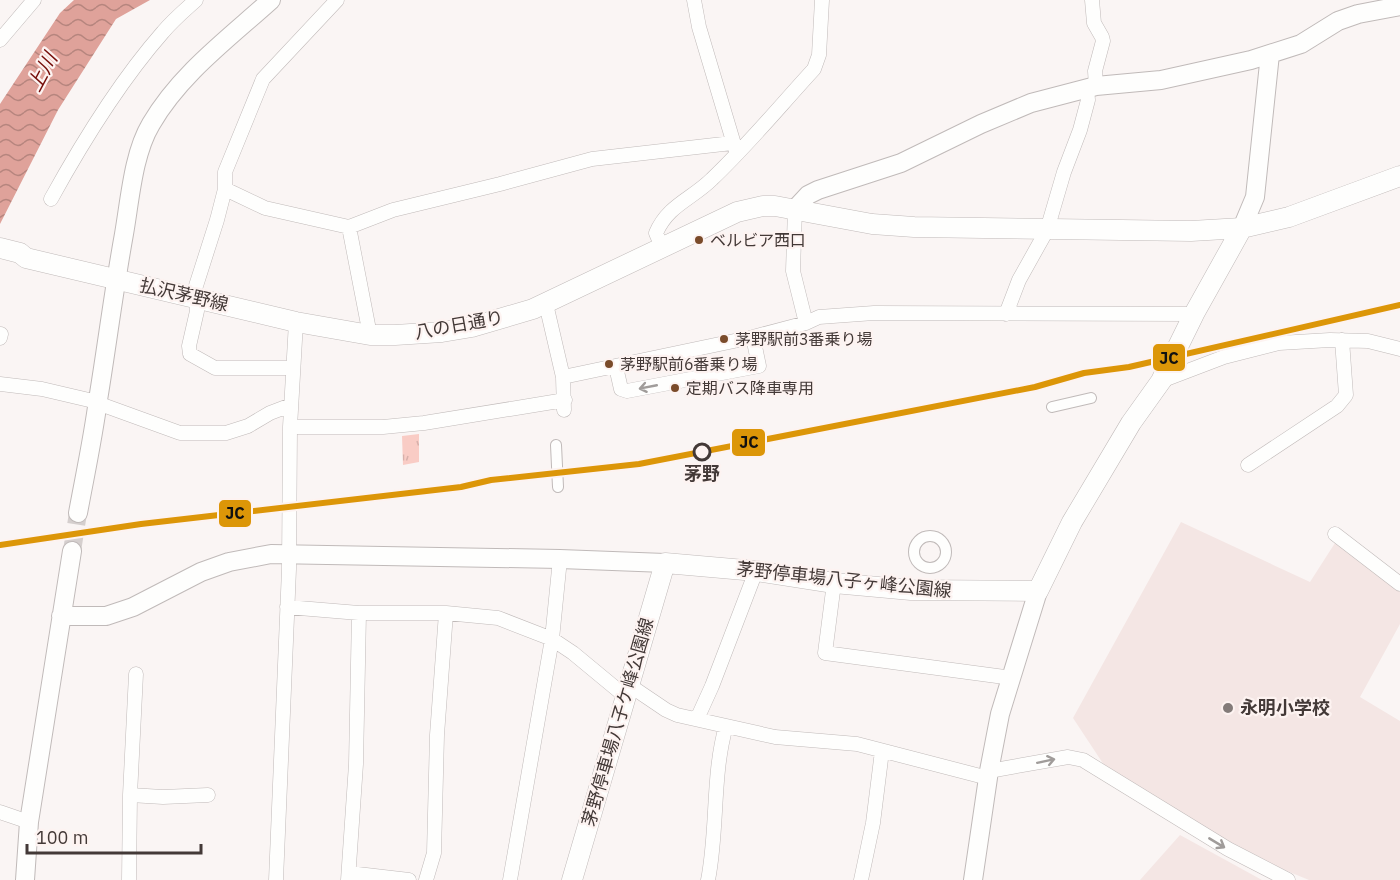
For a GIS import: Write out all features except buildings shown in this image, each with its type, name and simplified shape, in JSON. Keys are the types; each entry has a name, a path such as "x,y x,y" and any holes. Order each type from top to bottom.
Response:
{"main road":[{"path":"546,304 737,212 763,206 795,209 893,226 1191,231 1242,228 1289,217 1400,176"},
{"path":"1038,591 1072,522 1131,423 1161,381 1194,314 1242,228"},
{"name":"払沢茅野線","path":"0,248 20,253 26,258 115,280 296,322 370,335"},
{"name":"八の日通り","path":"370,335 442,332 472,327 546,304"},
{"name":"茅野停車場八子ヶ峰公園線","path":"665,563 756,571 834,583 937,591 1038,591"},
{"name":"茅野停車場八子ケ峰公園線","path":"572,880 665,563"}],"street":[{"path":"0,40 34,0"},
{"path":"51,199 77,152 125,80 164,31 196,0"},
{"path":"78,513 98,403 115,280 138,158 149,126 168,97 189,75 271,0"},
{"path":"293,368 215,368 190,354 189,346 196,311 195,289 225,189 225,172 263,79 338,0"},
{"path":"694,0 699,27 734,148"},
{"path":"662,247 656,233 661,220 678,204 710,181 734,148 814,69 819,55 822,0"},
{"path":"1006,314 1019,280 1047,230 1064,172 1080,130 1103,41 1094,23 1092,0"},
{"path":"806,323 793,271 795,209 808,195 901,163 981,124 1031,103 1091,87 1161,80 1270,54 1300,44 1338,21 1358,14 1400,6"},
{"path":"1242,228 1255,196 1270,54"},
{"path":"225,189 265,208 349,227 393,210 592,159 734,148"},
{"path":"349,227 370,335"},
{"path":"290,427 383,428 564,405 563,378 546,304"},
{"path":"563,378 753,337 806,323 819,317 874,313 1194,314"},
{"path":"276,880 287,608 290,427 296,322"},
{"path":"616,367 621,389 627,391 759,366 753,337"},
{"path":"1248,465 1337,406 1346,395 1342,340"},
{"path":"1161,381 1224,357 1279,343 1368,341 1400,349"},
{"path":"0,384 42,389 98,403 180,433 226,433 248,426 270,413 291,405"},
{"path":"1052,407 1091,398"},
{"path":"555,445 558,487"},
{"path":"1335,534 1400,584"},
{"path":"25,880 29,822 72,551"},
{"path":"61,616 106,615 133,607 201,572 229,562 261,555 560,558 665,563"},
{"path":"510,880 552,639 560,558"},
{"path":"697,719 756,571"},
{"path":"834,583 825,653 1012,678"},
{"path":"973,880 988,775 1000,714 1038,591"},
{"path":"287,608 359,613 446,613 498,618 552,639 627,691 677,715 775,737 857,744 988,775 1068,757 1083,760 1228,849 1288,880"},
{"path":"359,613 356,764 348,877 409,880"},
{"path":"426,880 434,853 437,735 446,613"},
{"path":"129,880 129,795 136,674"},
{"path":"708,880 718,794 719,751 726,726"},
{"path":"861,880 873,823 882,751"},
{"path":"129,795 163,797 208,795"},
{"path":"0,812 29,822"}],"shaded area":[{"name":"永明小学校","path":"1181,522 1310,582 1335,543 1400,592 1400,624 1360,697 1400,721 1400,880 1309,880 1246,854 1104,765 1073,718"},
{"path":"1180,835 1262,880 1140,880"}],"green space":[{"path":"419,434 419,462 403,465 402,436"}],"water":[{"name":"上川","path":"74,0 150,0 116,19 58,110 0,224 0,104 60,13"}],"tunnel":[{"path":"72,551 78,513"}],"transit line":[{"name":"JC","path":"0,545 141,524 461,487 491,480 639,464 1035,387 1084,373 1129,367 1400,305"}],"place":[{"name":"ベルビア西口","path":"699,240"},
{"name":"茅野駅前3番乗り場","path":"724,339"},
{"name":"茅野駅前6番乗り場","path":"609,364"},
{"name":"定期バス降車専用","path":"675,388"},
{"name":"茅野","path":"702,452"},
{"name":"永明小学校","path":"1228,708"}]}
